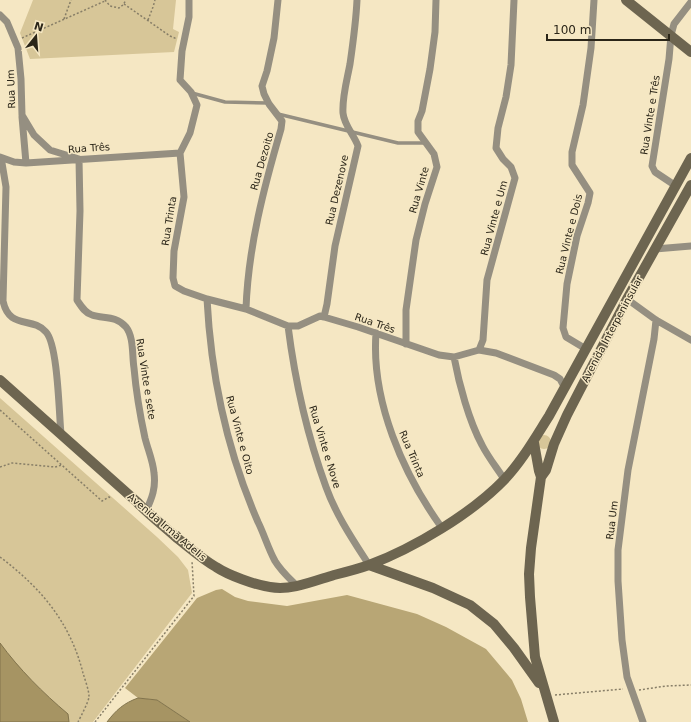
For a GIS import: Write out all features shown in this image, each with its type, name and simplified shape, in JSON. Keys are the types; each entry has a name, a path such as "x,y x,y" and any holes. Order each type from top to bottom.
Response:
{"street":[{"path":"180,153 190,133 197,105 191,92 180,80 182,51 189,17 189,0"},
{"name":"Rua Dezoito","path":"246,309 252,254 261,204 281,130 282,121 269,104 262,86 267,71 274,38 278,0"},
{"name":"Rua Dezenove","path":"324,317 338,232 358,146 355,138 347,127 343,114 344,97 356,20 357,0"},
{"name":"Rua Vinte","path":"406,344 406,310 416,240 425,204 437,167 434,154 418,132 418,121 422,111 430,69 436,0"},
{"name":"Rua Vinte e Um","path":"479,350 483,340 488,280 515,178 511,167 503,159 496,148 498,128 506,97 511,65 514,0"},
{"name":"Rua Vinte e Dois","path":"586,349 566,337 563,328 566,284 577,236 590,193 572,165 572,152 583,105 591,48 594,0"},
{"path":"626,0 691,52"},
{"path":"671,35 674,24 691,2"},
{"name":"Rua Um","path":"0,15 8,22 18,48 22,115 34,135 50,150 79,159"},
{"name":"Rua Vinte e Três","path":"671,35 669,59 652,166 655,172 676,186"},
{"path":"22,115 26,163"},
{"name":"Rua Três","path":"0,157 14,162 26,163 180,153"},
{"name":"Rua Trinta","path":"180,153 184,197 174,251 173,278 175,286 184,291 207,299"},
{"name":"Avenida Interpeninsular","path":"541,477 538,471 535,440 691,158"},
{"name":"Rua Vinte e sete","path":"79,159 80,211 77,300 82,309 92,315 115,320 126,327 131,339 141,415 152,458 154,474 154,493 146,511"},
{"path":"0,161 2,163 6,187 3,300 5,311 10,316 25,323 38,326 47,333 53,344 61,434"},
{"name":"Avenida Interpeninsular","path":"554,722 535,657 529,574 531,548 541,477 546,470 553,445 567,415 627,299 691,185"},
{"path":"655,249 691,246"},
{"path":"207,299 246,309 288,326 298,326 320,316 324,317"},
{"name":"Rua Vinte e Oito","path":"207,299 209,334 219,397 235,463 253,511 276,562 297,586"},
{"path":"627,299 656,320 691,340"},
{"name":"Rua Três","path":"324,317 439,355 454,357 479,350 496,353 554,375 560,379 565,388"},
{"name":"Rua Um","path":"643,722 627,677 622,640 618,581 618,550 628,470 654,339 656,320"},
{"name":"Rua Vinte e Nove","path":"288,326 297,385 309,436 326,488 348,531 369,565"},
{"name":"Rua Trinta","path":"376,333 374,353 377,380 386,418 400,455 415,487 442,528"},
{"path":"454,357 457,376 467,409 482,445 504,479"},
{"name":"Avenida Irmã Adelis","path":"0,380 146,511 191,549 216,568 242,579 270,587 297,586 369,565 404,549 442,528 487,496 504,479 535,440"},
{"path":"541,433 548,433 553,437 553,445 548,451 542,452 537,448 535,440 541,433"},
{"path":"369,565 433,588 470,605 494,624 514,648 543,688"}],"lane":[{"path":"191,92 225,102 269,104"},
{"path":"277,114 398,143 427,143"}],"path":[{"path":"64,19 71,0"},
{"path":"22,38 105,0 110,6 119,8 126,0"},
{"path":"148,20 154,0"},
{"path":"124,4 170,36 177,39"},
{"path":"0,410 102,501 109,497 111,498"},
{"path":"0,467 12,463 56,467 62,465"},
{"path":"95,722 194,596 191,549"},
{"path":"0,557 22,574 45,597 56,612 73,643 80,659 89,697 78,722"},
{"path":"548,700 555,699 555,696 631,688 641,690 666,686 691,685"}],"shaded area":[{"path":"33,0 176,0 173,29 179,32 174,52 30,59 20,33"},
{"path":"0,398 157,537 178,557 188,570 192,593 93,722 0,722"},
{"path":"544,435 549,437 551,442 549,447 544,449 539,447 537,442 539,437"},
{"path":"222,589 235,597 248,601 287,606 347,595 417,614 446,627 486,649 512,680 521,699 528,722 190,722 157,700 138,698 125,688 197,598"},
{"path":"0,643 32,680 68,714 69,722 0,722"},
{"path":"138,698 157,700 190,722 107,722 121,707"}]}
